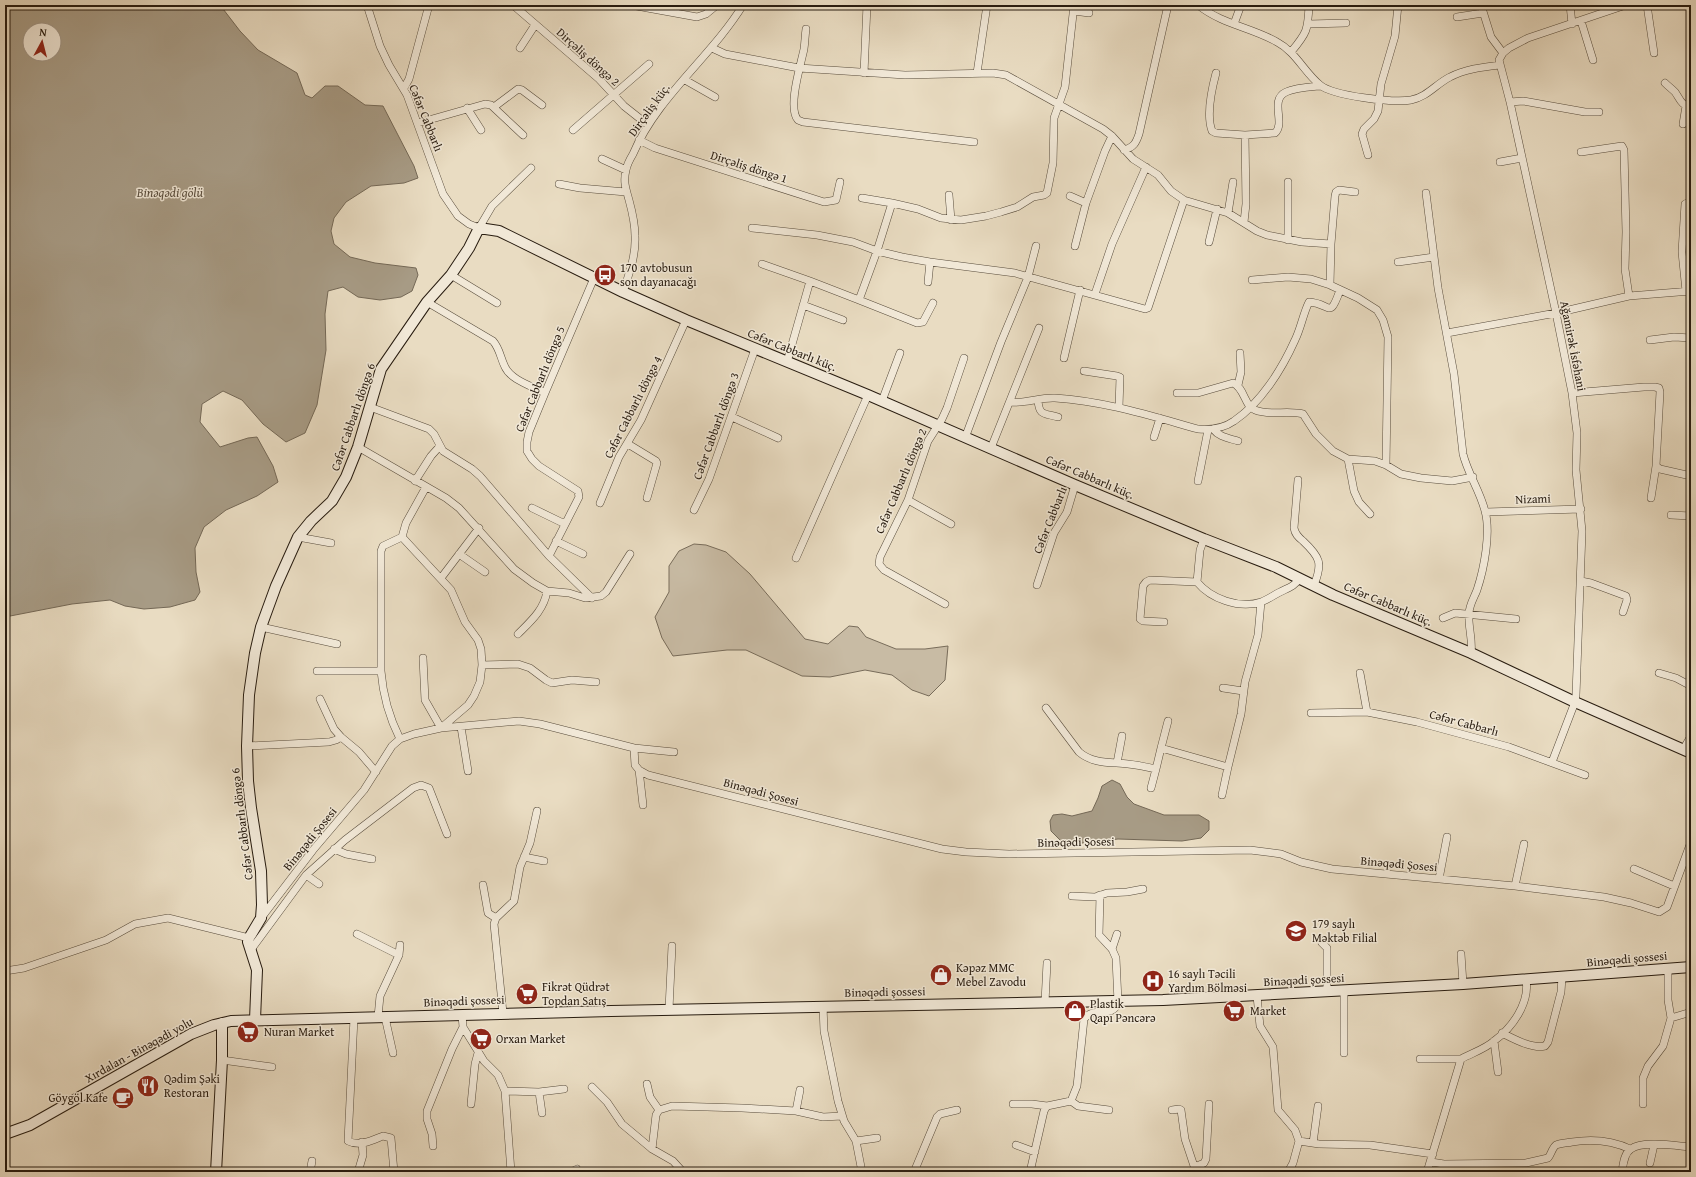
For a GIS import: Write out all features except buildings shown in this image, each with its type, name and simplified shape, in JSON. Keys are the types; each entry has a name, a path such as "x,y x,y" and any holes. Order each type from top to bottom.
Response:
{"street":[{"name":"Cəfər Cabbarlı","path":"368,5 380,46 389,65 404,88 443,194 458,216 479,228"},
{"path":"404,88 409,79 429,5"},
{"name":"Dirçəliş döngə 2","path":"513,5 599,78 633,114 648,124"},
{"path":"631,5 697,17 706,14 717,5"},
{"name":"Dirçəliş küç.","path":"623,292 635,249 636,235 629,199 626,192 626,170 639,140 648,124 712,48 743,5"},
{"path":"864,72 867,5"},
{"path":"977,73 987,5"},
{"path":"1124,150 1131,148 1136,144 1168,5"},
{"path":"1198,5 1216,18 1279,43 1291,52 1320,86 1336,92 1395,102 1413,100 1422,96 1449,77 1461,72 1479,67 1500,65"},
{"path":"1234,24 1241,5"},
{"path":"1291,52 1304,37 1309,24 1309,5"},
{"path":"1368,156 1362,134 1364,129 1378,111 1381,84 1395,36 1398,5"},
{"path":"1481,5 1491,37 1503,53 1528,38 1626,5"},
{"path":"1570,5 1572,24"},
{"path":"1647,5 1654,53"},
{"path":"862,198 892,203 951,220 971,219 986,216 1017,207 1033,197 1047,193 1053,163 1054,118 1065,87 1074,8 1089,13"},
{"path":"1457,17 1483,13"},
{"path":"1581,21 1593,60"},
{"path":"1309,24 1346,23"},
{"path":"520,48 535,25"},
{"path":"806,30 804,50 796,82 794,113 798,120 803,122 974,142"},
{"path":"712,48 725,54 799,68 904,74 993,73 1006,75 1035,93 1059,104 1103,129 1112,136 1133,159 1164,181 1178,197 1228,213 1257,231 1288,240 1331,244"},
{"name":"Ağamirək İsfəhani","path":"1503,53 1500,56 1500,65 1510,102 1556,313 1572,393 1577,433 1577,482 1581,509 1582,531 1575,702"},
{"path":"573,130 648,64"},
{"path":"1216,73 1212,89 1211,107 1212,131 1216,133 1245,135 1275,132 1278,127 1278,100 1281,95 1287,92 1320,86"},
{"path":"685,80 715,97"},
{"path":"1665,83 1674,92 1681,103 1688,106 1683,124"},
{"path":"494,108 518,88 542,105"},
{"path":"1510,102 1523,101 1585,112 1598,112"},
{"path":"418,123 485,104 491,105 523,135"},
{"path":"468,108 481,130"},
{"path":"1244,222 1246,204 1245,135"},
{"path":"1075,246 1086,203 1112,136"},
{"name":"Dirçəliş döngə 1","path":"639,140 655,148 824,202 836,200 840,182"},
{"path":"1581,152 1616,146 1622,146 1624,150 1626,232 1625,269 1629,296"},
{"path":"1500,162 1522,158"},
{"path":"602,159 626,170"},
{"path":"1095,294 1112,244 1146,167"},
{"path":"479,228 492,206 531,168"},
{"path":"1228,213 1233,182"},
{"path":"1288,182 1288,240"},
{"path":"559,184 580,188 626,192"},
{"path":"1330,285 1333,206 1336,192 1339,190 1355,192"},
{"path":"1426,193 1438,288 1454,374 1463,454 1486,512 1487,527 1484,557 1480,579 1469,614 1472,647 1471,653"},
{"path":"949,195 951,220"},
{"path":"1070,196 1086,203"},
{"path":"752,228 817,234 853,242 878,251 930,262 1028,276 1141,308 1148,308 1184,200"},
{"path":"1447,333 1556,313 1629,296 1688,291 1682,252 1685,204 1691,201"},
{"path":"859,300 878,251 892,203"},
{"path":"1209,242 1217,209"},
{"name":"Cəfər Cabbarlı döngə 6","path":"261,918 261,871 251,808 247,746 249,695 255,653 261,626 276,586 298,537 337,494 346,478 358,447 381,369 426,302 451,275 469,248 479,228"},
{"name":"Cəfər Cabbarlı küç.","path":"479,228 499,231 623,292 686,320 868,395 1075,485 1300,578 1314,586 1471,653 1575,702 1687,751"},
{"path":"965,438 1001,342 1028,276 1036,246"},
{"path":"1398,262 1434,257"},
{"path":"928,282 930,262"},
{"path":"762,264 917,323 923,322 933,303"},
{"path":"451,275 497,303"},
{"path":"1252,280 1288,277 1310,279 1330,285 1358,298 1377,310 1383,320 1388,337 1386,465"},
{"name":"Cəfər Cabbarlı döngə 5","path":"549,556 579,497 578,491 539,466 527,451 527,442 529,432 544,393 594,278"},
{"path":"787,362 810,281"},
{"path":"1064,358 1080,290"},
{"path":"1010,402 1063,399 1119,407 1198,429 1210,429 1233,422 1250,407 1269,384 1287,356 1299,331 1309,302 1332,308 1340,290"},
{"path":"426,302 493,341 499,348 507,371 512,376 544,393"},
{"path":"803,305 843,320"},
{"name":"Cəfər Cabbarlı döngə 4","path":"600,503 619,457 641,420 686,320"},
{"path":"991,448 1039,328"},
{"path":"1650,340 1674,337 1691,338"},
{"name":"Cəfər Cabbarlı döngə 3","path":"694,510 709,479 756,349"},
{"path":"1240,352 1241,372 1238,385 1250,407 1254,410 1303,414 1316,434 1333,451 1348,459 1375,461 1402,474 1421,478 1452,481 1473,477"},
{"path":"882,401 900,353"},
{"name":"Cəfər Cabbarlı döngə 2","path":"945,604 884,570 879,564 880,557 908,500 928,441 947,408 964,358"},
{"path":"1084,371 1120,377 1119,407"},
{"path":"1177,393 1198,393 1233,383 1238,385"},
{"path":"1572,393 1655,386 1659,388 1656,466 1651,498"},
{"path":"796,558 868,395"},
{"path":"1038,400 1039,409 1041,412 1058,417"},
{"path":"370,407 429,429 434,434 440,446 447,455 472,469 480,476 549,556 592,598"},
{"path":"732,417 778,438"},
{"path":"1154,437 1160,418"},
{"path":"1210,429 1223,437 1238,441"},
{"path":"1198,481 1210,429"},
{"path":"628,444 658,463 647,498"},
{"path":"415,481 431,456 440,446"},
{"path":"358,447 446,498 459,508 479,528 514,569 547,591 569,593 585,598 601,596 606,592 630,554"},
{"path":"1348,459 1354,491 1359,502 1370,514"},
{"path":"1656,466 1660,469 1691,476"},
{"path":"1298,480 1294,528 1295,534 1318,557 1319,568 1314,586"},
{"name":"Cəfər Cabbarlı","path":"1036,585 1054,534 1067,512 1075,485"},
{"path":"426,487 406,523 402,537 384,546 380,551 382,690 392,722 400,739 441,728 519,721 529,722 634,748 674,752"},
{"path":"908,500 950,524"},
{"path":"532,508 565,524"},
{"name":"Nizami","path":"1486,512 1581,509"},
{"path":"1671,515 1691,516"},
{"path":"441,578 479,528"},
{"path":"298,537 331,544"},
{"path":"402,537 451,590 465,622 478,640 481,648 482,665 480,682 474,696 468,705 441,728"},
{"path":"1197,582 1200,550 1204,539"},
{"path":"556,541 583,554"},
{"path":"459,554 485,572"},
{"path":"1164,622 1143,621 1140,619 1143,586 1150,580 1197,582 1204,590 1222,599 1246,604 1261,602 1294,585 1300,578"},
{"path":"1580,581 1591,583 1626,596 1628,600 1623,612"},
{"path":"518,634 539,611 547,591"},
{"path":"1222,795 1241,714 1244,691 1258,635 1261,602"},
{"path":"1443,618 1455,613 1516,619"},
{"path":"261,626 336,644"},
{"path":"423,658 425,700 441,728"},
{"path":"482,665 518,664 530,668 552,683 572,680 596,682"},
{"path":"318,671 381,671"},
{"path":"1360,673 1367,712"},
{"path":"1659,673 1676,678 1691,686"},
{"path":"1223,688 1244,691"},
{"path":"320,699 334,729 340,737 355,748 376,772"},
{"path":"1552,762 1575,702"},
{"path":"1046,708 1079,752 1086,758 1098,762 1117,763 1156,769"},
{"name":"Cəfər Cabbarlı","path":"1311,713 1367,712 1410,720 1475,737 1552,762 1585,775"},
{"path":"1151,788 1168,721"},
{"path":"461,727 468,771"},
{"path":"1117,763 1122,736"},
{"path":"1687,751 1691,736"},
{"path":"247,746 329,742 340,737"},
{"name":"Binəqədi Şosesi","path":"261,918 313,850 350,808 376,772 392,746 400,739"},
{"path":"634,748 635,765 639,770 643,805"},
{"path":"1161,748 1228,767"},
{"name":"Binəqədi Şosesi","path":"639,770 655,777 942,849 966,852 1009,854 1250,850 1281,854 1301,862 1332,868 1515,886 1604,897 1631,903 1659,912 1667,907 1691,842"},
{"name":"Binəqədi Şosesi","path":"250,951 306,875 334,848 413,788 420,785 429,788 447,834"},
{"path":"503,1013 494,924 496,918 514,901 520,867 530,843 537,811"},
{"path":"1439,879 1447,837"},
{"path":"1515,886 1524,844"},
{"name":"Binəqədi Şosesi","path":"334,848 346,854 372,859"},
{"path":"524,858 544,861"},
{"path":"1634,869 1674,886"},
{"name":"Binəqədi Şosesi","path":"306,875 319,884"},
{"path":"483,885 488,913 496,918"},
{"path":"1072,896 1086,897 1143,889"},
{"path":"1071,1101 1078,1086 1084,1019 1091,1013 1113,1011 1118,1002 1117,965 1112,949 1100,935 1100,895"},
{"path":"5,971 31,966 106,940 135,924 168,918 249,938"},
{"path":"255,1020 257,970 256,963 249,947 249,938 261,918"},
{"path":"357,934 399,955"},
{"path":"1112,949 1117,934"},
{"path":"1322,944 1327,948 1327,992"},
{"path":"393,1053 381,1017 380,996 399,955 400,946"},
{"path":"669,1009 672,946"},
{"path":"1461,954 1463,984"},
{"path":"1045,1002 1047,963"},
{"name":"Binəqədi şossesi","path":"222,1023 255,1020 669,1009 1118,1002 1257,996 1463,984 1691,967"},
{"path":"1643,1104 1643,1078 1648,1066 1663,1046 1671,1018 1668,1000 1668,968"},
{"path":"1502,1033 1520,1041 1541,1047 1546,1046 1561,992 1562,977"},
{"path":"1420,1058 1462,1059 1494,1041 1520,1012 1526,994 1526,980"},
{"path":"1344,991 1344,1053"},
{"path":"1257,996 1260,1026 1273,1047 1278,1110 1295,1130 1298,1141 1293,1163 1288,1172"},
{"path":"823,1006 824,1031 842,1116 856,1141 862,1172"},
{"path":"1671,1018 1691,1012"},
{"path":"462,1015 463,1027 478,1053 498,1075 505,1091 511,1172"},
{"path":"354,1018 348,1141 352,1143 362,1142 375,1140 383,1136 391,1138 394,1172"},
{"path":"216,1172 222,1060 222,1023"},
{"name":"Xırdalan - Binəqədi yolu","path":"5,1134 30,1125 191,1034 222,1023"},
{"path":"433,1146 432,1134 427,1119 427,1112 452,1049 463,1027"},
{"path":"1494,1041 1498,1072"},
{"path":"471,1104 475,1064 478,1053"},
{"path":"1427,1172 1462,1059"},
{"path":"222,1060 272,1067"},
{"path":"647,1084 650,1097 659,1110"},
{"path":"592,1087 607,1102 622,1124 652,1150 673,1162 683,1172"},
{"path":"505,1091 539,1092 564,1089"},
{"path":"796,1111 800,1090"},
{"path":"539,1092 542,1113"},
{"path":"1013,1104 1047,1106 1071,1101 1078,1106 1109,1110"},
{"path":"1172,1110 1181,1110 1185,1139 1196,1170 1204,1163 1206,1159 1209,1104"},
{"path":"652,1150 656,1115 659,1110 672,1106 796,1111 823,1117 842,1116"},
{"path":"1030,1172 1044,1111 1047,1106"},
{"path":"1313,1143 1318,1106"},
{"path":"914,1172 937,1117 940,1114 957,1110"},
{"path":"856,1141 876,1138"},
{"path":"1431,1162 1444,1164 1526,1163 1548,1158 1556,1146 1561,1144 1587,1140 1617,1144 1630,1149"},
{"path":"1298,1141 1370,1145 1433,1154"},
{"path":"358,1172 363,1155 362,1142"},
{"path":"1016,1145 1035,1152"},
{"path":"1622,1172 1627,1153 1630,1149 1642,1145 1691,1147"},
{"path":"1650,1163 1654,1145"},
{"path":"310,1172 312,1161"}],"shaded area":[{"path":"694,544 706,545 726,552 750,574 805,639 828,644 849,626 858,627 866,637 896,649 925,649 948,646 945,680 929,696 912,690 892,675 865,670 830,677 802,676 746,650 727,650 673,656 662,638 655,617 669,592 669,566 679,551"}],"water":[{"name":"Binəqədi gölü","path":"5,5 220,5 240,31 258,50 297,73 305,95 312,98 325,86 338,86 365,105 383,106 414,166 418,178 404,183 371,186 346,202 334,218 331,231 334,244 350,257 375,263 416,268 418,275 412,291 401,297 380,300 358,297 343,287 328,291 325,314 326,350 317,405 305,433 286,442 263,424 242,400 223,391 202,404 200,422 220,447 248,438 257,437 273,466 278,482 257,496 226,510 204,527 195,548 196,572 200,592 195,600 170,607 144,609 125,606 110,600 72,604 5,617"},
{"path":"1112,780 1120,784 1127,797 1134,804 1164,815 1199,815 1209,821 1209,830 1201,838 1182,841 1118,839 1083,843 1061,841 1051,831 1050,821 1053,815 1062,814 1072,816 1092,811 1102,786"}],"place":[{"name":"170 avtobusun son dayanacağı","path":"605,275"},
{"name":"179 saylı Məktəb Filial","path":"1296,931"},
{"name":"Kəpəz MMC Mebel Zavodu","path":"941,975"},
{"name":"16 saylı Təcili Yardım Bölməsi","path":"1153,981"},
{"name":"Fikrət Qüdrət Topdan Satış","path":"527,994"},
{"name":"Plastik Qapı Pəncərə","path":"1075,1011"},
{"name":"Market","path":"1234,1011"},
{"name":"Nuran Market","path":"248,1032"},
{"name":"Orxan Market","path":"481,1039"},
{"name":"Qədim Şəki Restoran","path":"148,1086"},
{"name":"Göygöl Kafe","path":"123,1098"}]}
